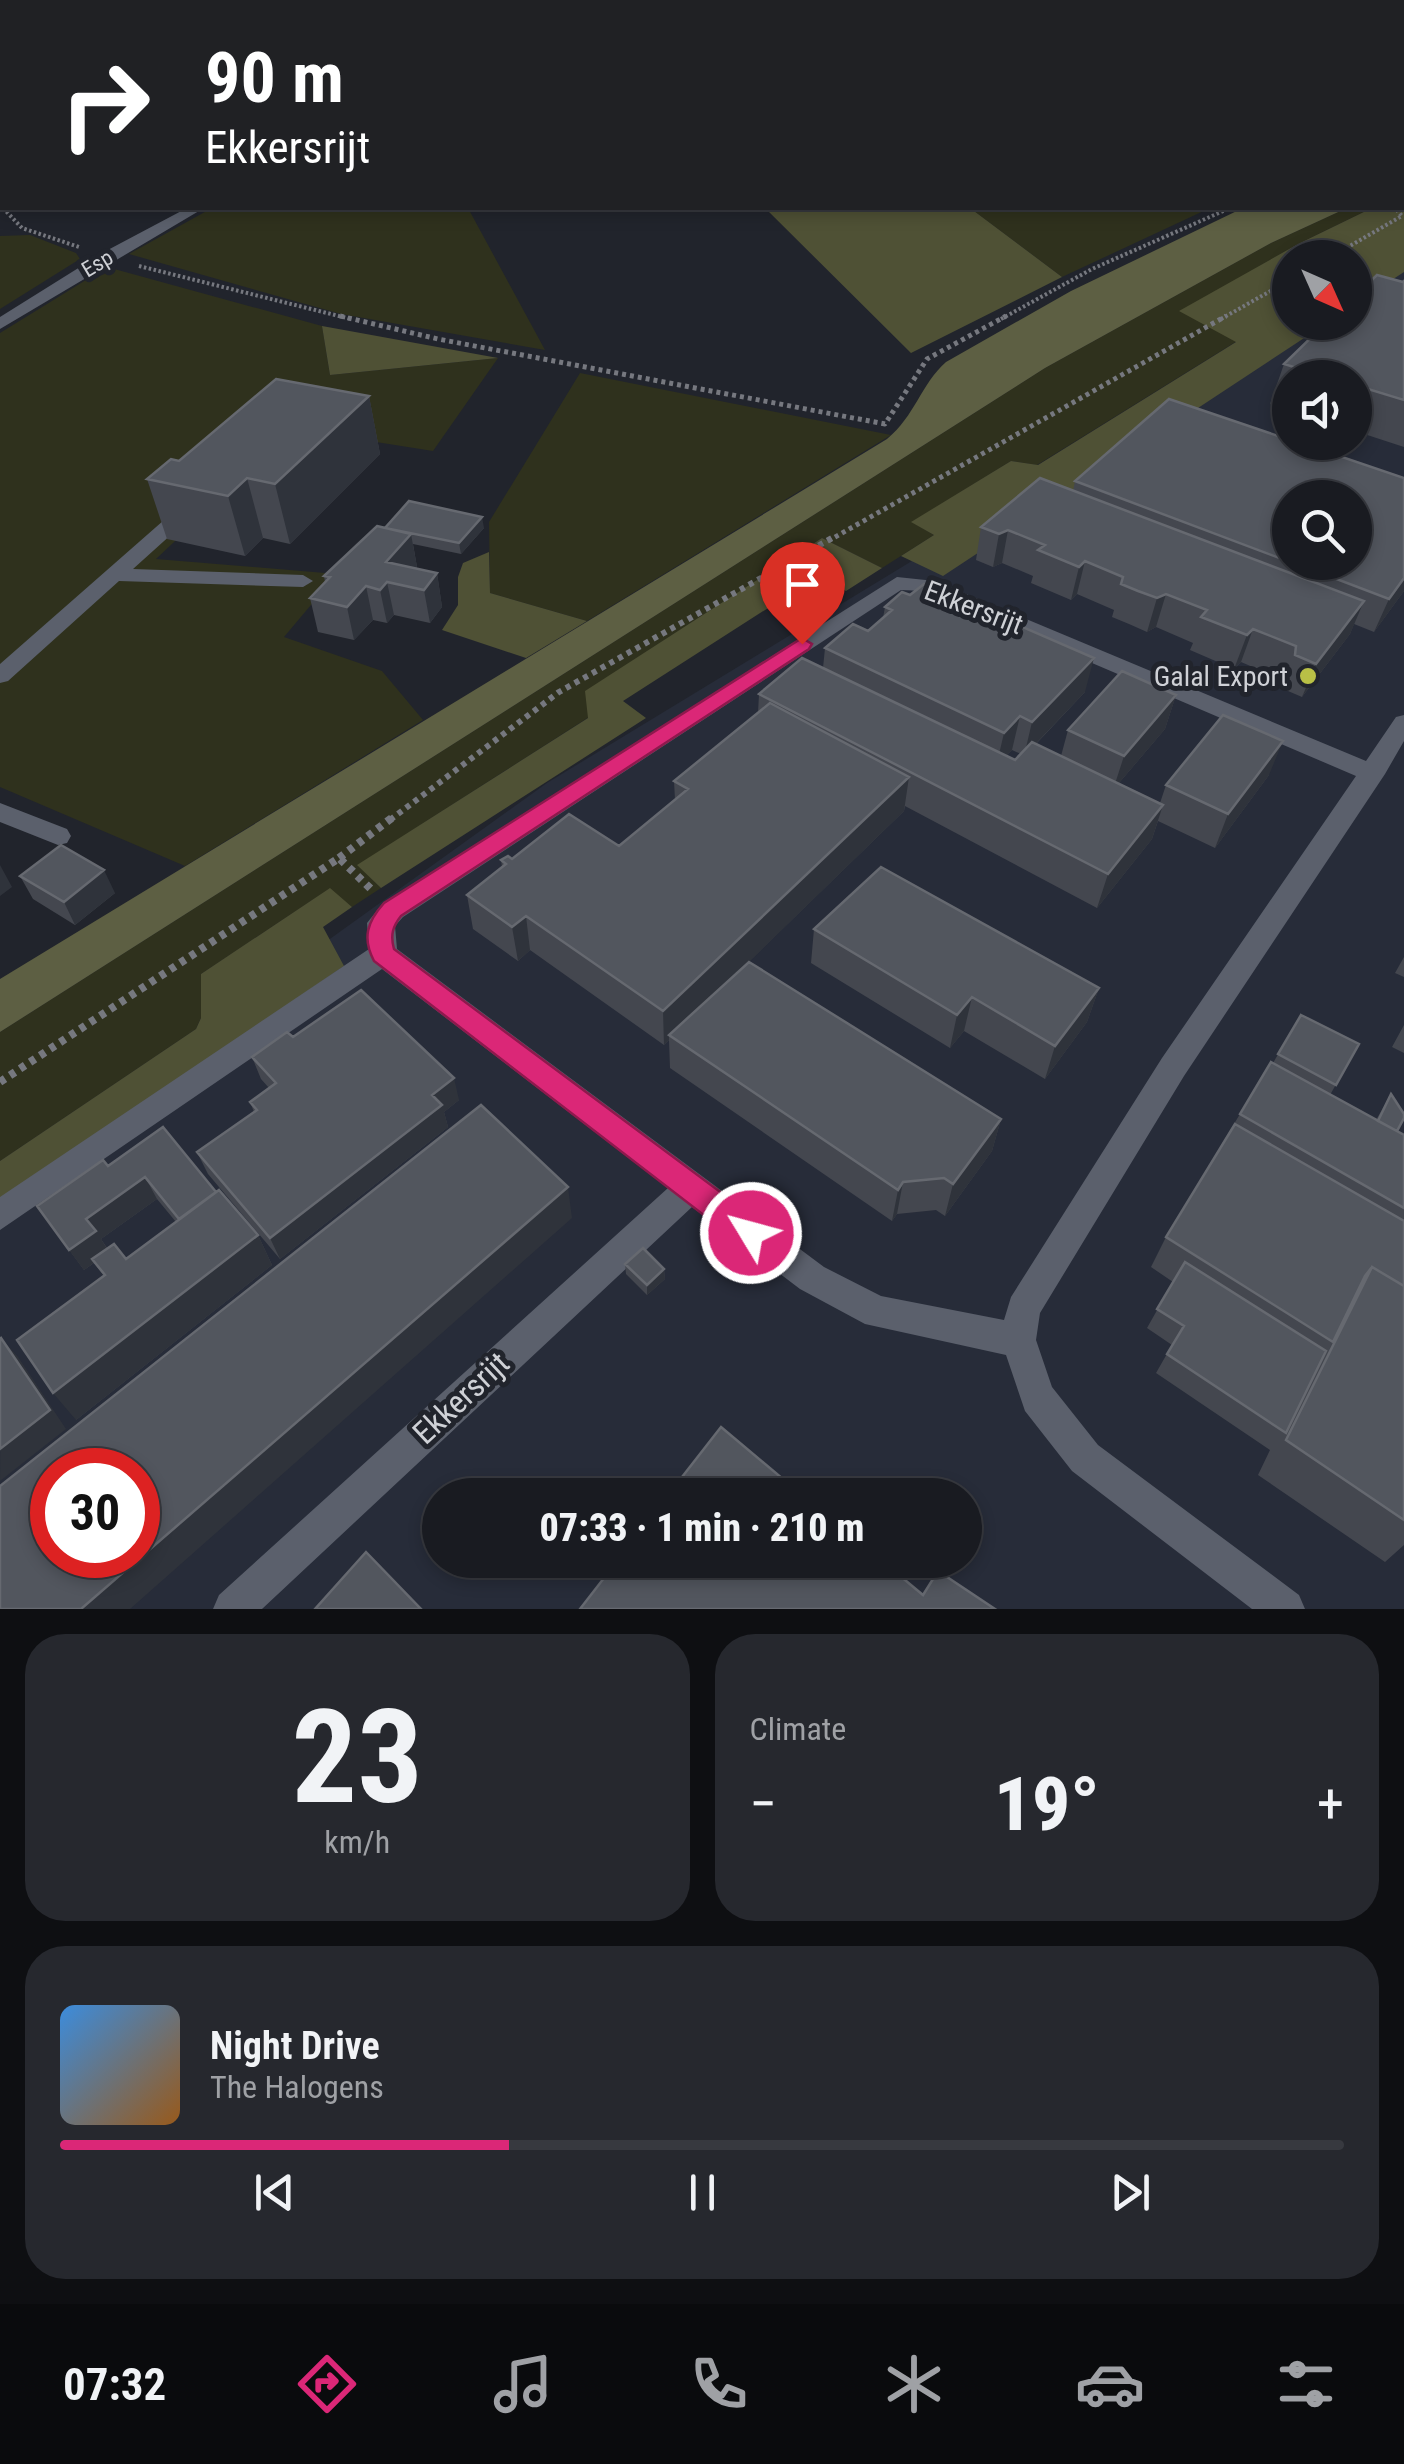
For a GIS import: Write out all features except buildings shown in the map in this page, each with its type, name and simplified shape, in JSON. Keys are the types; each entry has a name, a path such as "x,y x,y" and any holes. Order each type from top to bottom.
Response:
{"street":[{"name":"Esp","path":"0,324 110,255 193,210"},
{"path":"0,676 200,498"},
{"path":"117,575 303,581"},
{"name":"Ekkersrijt","path":"393,910 897,584 928,585 1373,774"},
{"path":"1284,1609 1084,1458 1038,1398 1019,1340 1023,1308 1173,1067 1404,723"},
{"path":"0,812 58,836"},
{"path":"382,954 381,923 393,910"},
{"path":"382,954 812,1278 877,1312 1019,1340"},
{"path":"0,1215 382,954"},
{"name":"Ekkersrijt","path":"232,1609 690,1188"}],"path":[{"path":"6,210 22,228 37,235 173,277 438,339 885,424 927,360 1092,269 1225,210"},
{"path":"1360,240 1402,216 1398,210"},
{"path":"0,1082 339,858 559,692 1272,290"},
{"path":"339,858 393,910"}],"shaded area":[{"path":"208,210 469,210 545,350 341,314 129,254"},
{"path":"767,210 973,210 1062,277 911,353"},
{"path":"973,210 1206,210 1062,277"},
{"path":"1239,210 1343,210 1272,240 1045,368 0,1032 0,979 887,439 946,362 1071,291"},
{"path":"1343,210 1368,210 1306,240 1278,240"},
{"path":"1368,210 1404,210 1404,272 1372,293 1372,240 1306,240"},
{"path":"30,235 76,253 80,259 0,309 0,236"},
{"path":"1272,243 1272,259 1181,311 1237,341 1037,465 1011,461 912,522 934,535 882,568 822,538 586,691 589,717 358,865 381,888 352,907 329,889 201,974 201,1018 196,1029 0,1161 0,1032 1045,368"},
{"path":"1272,259 1272,340 1301,340 943,576 901,556 934,535 911,522 1011,461 1038,465 1236,342 1179,311"},
{"path":"1404,261 1404,1609 0,1609 0,1176 547,783 1275,340 1372,340 1372,301"},
{"path":"107,267 322,326 330,375 498,358 433,451 294,429 156,559 337,574 284,637 382,671 423,720 185,866 0,787 0,333"},
{"path":"322,326 498,358 330,375"},
{"path":"580,373 891,435 587,621 490,593 489,522"},
{"path":"822,538 882,568 846,591 818,576 623,701 646,718 381,888 357,865 588,718 585,691"},
{"path":"489,552 490,593 587,621 526,658 442,630 458,605 458,577 463,563"},
{"path":"330,888 352,907 323,927 344,966 0,1202 0,1161 196,1029 201,1018 201,974"}],"place":[{"name":"Galal Export","path":"1308,676"}],"route":[{"path":"751,1233 382,954 379,942 381,923 393,910 802,644"}]}
